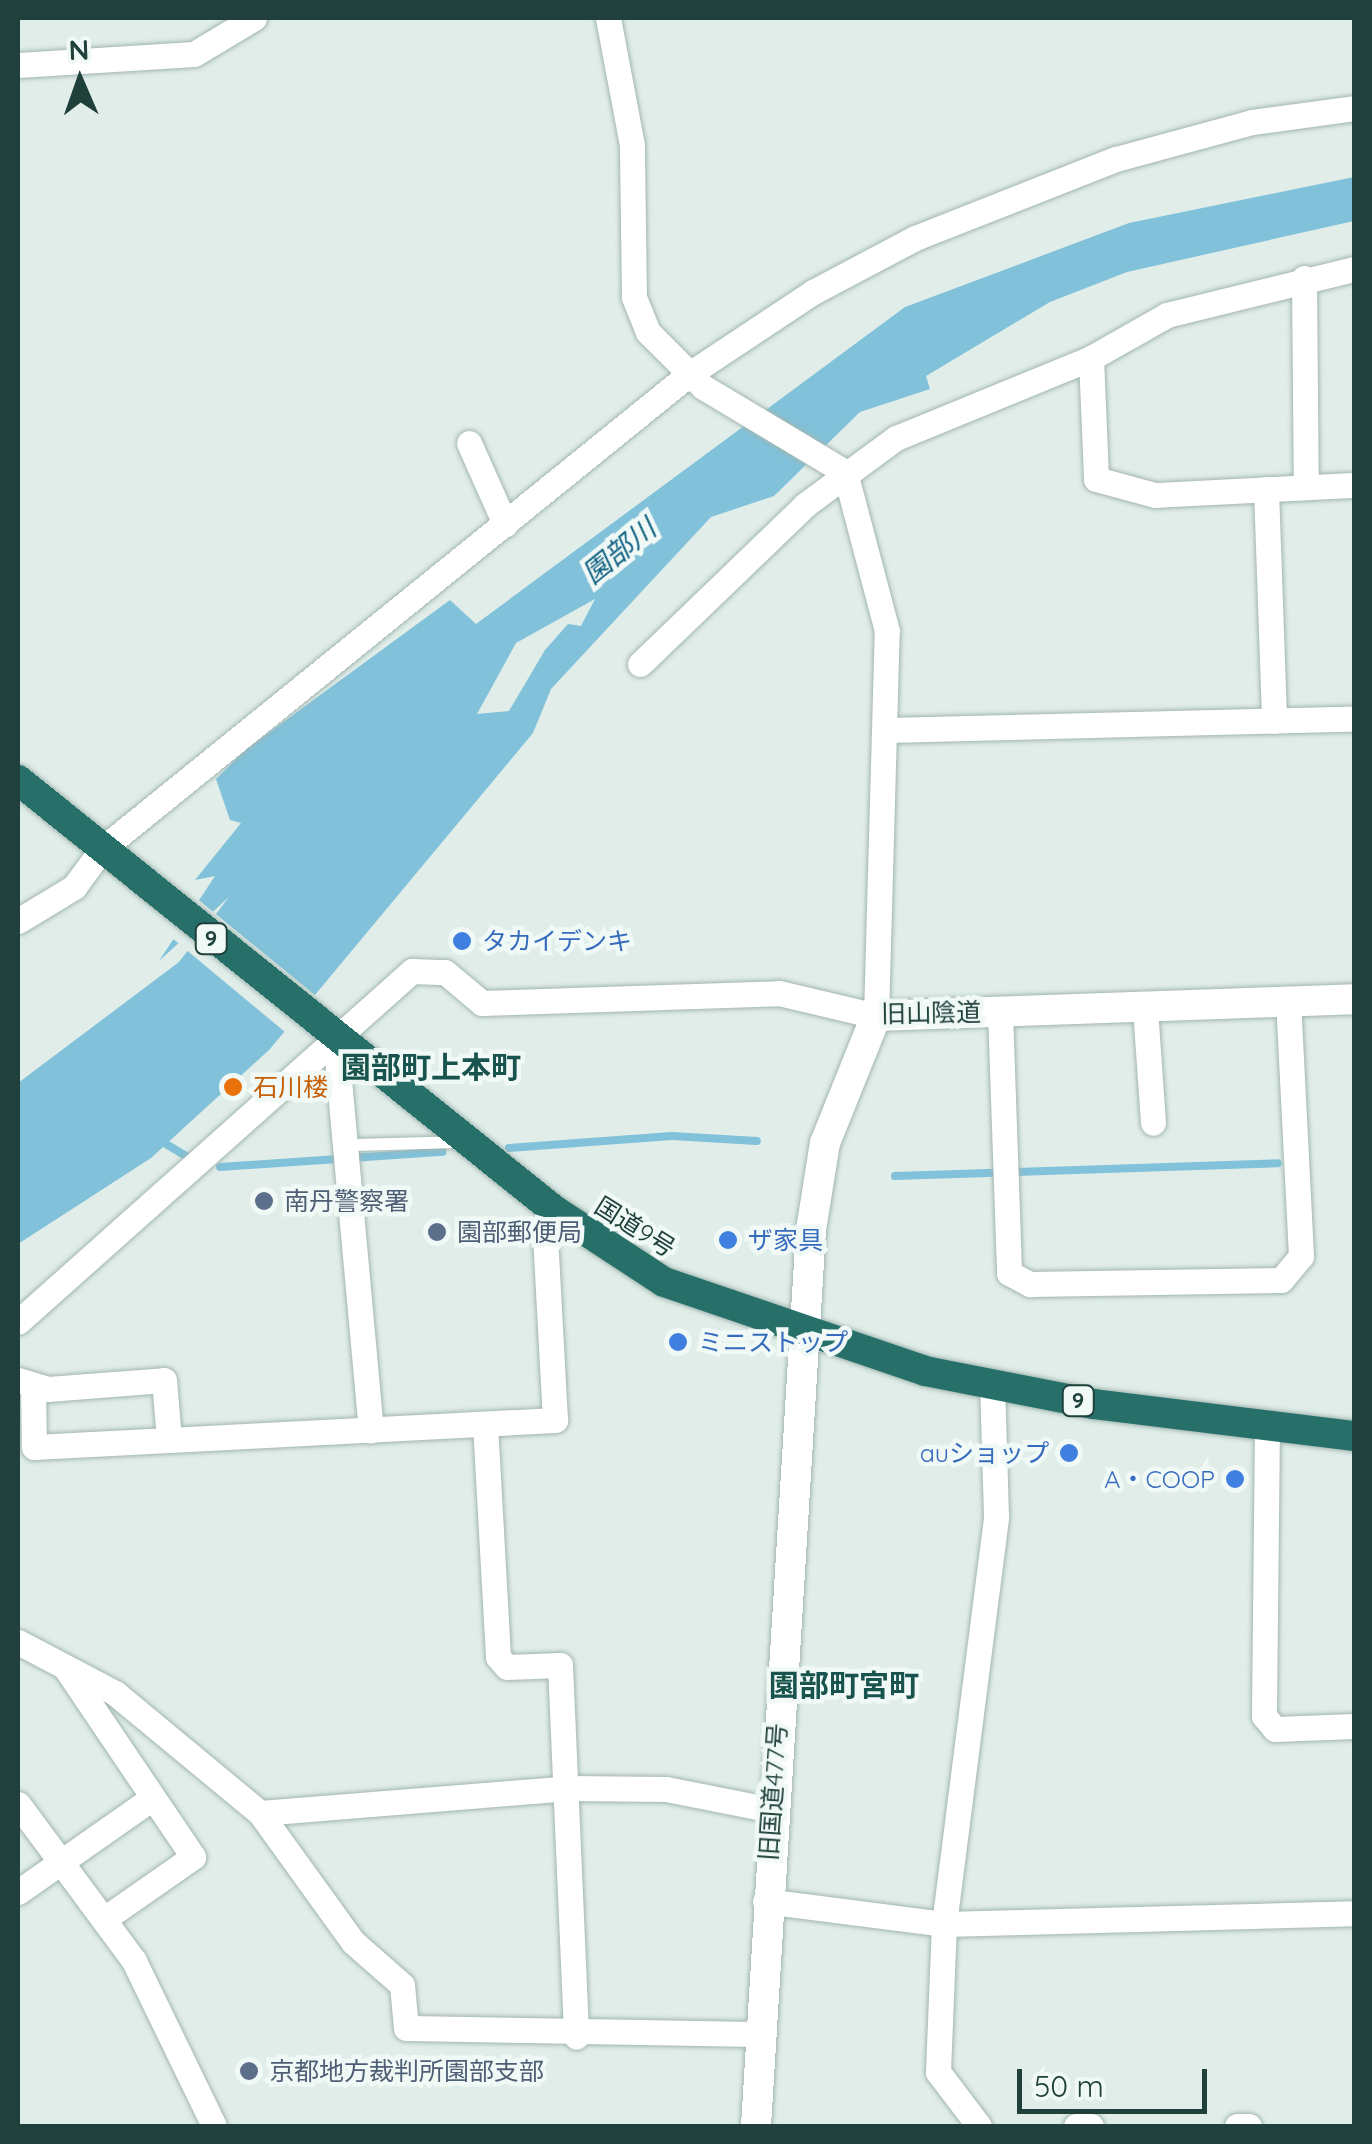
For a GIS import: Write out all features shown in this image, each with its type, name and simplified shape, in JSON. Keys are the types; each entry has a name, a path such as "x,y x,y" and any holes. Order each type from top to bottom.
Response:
{"highway":[{"name":"国道9号","path":"18,780 304,1014 346,1025 466,1142 554,1210 664,1282 808,1338 992,1385 1354,1436"}],"street":[{"path":"18,65 194,54 254,18"},
{"path":"608,18 632,145 634,297 648,332 695,381 836,466 887,631 890,730 876,1016"},
{"path":"18,921 74,887 505,524 813,292 1025,190 1252,122 1354,108"},
{"path":"640,664 836,466 1091,358 1167,315 1304,278 1354,269"},
{"path":"1304,278 1306,487"},
{"path":"1091,358 1096,479 1155,495 1354,485"},
{"path":"470,443 505,524"},
{"path":"1266,489 1274,720"},
{"path":"890,730 1354,719"},
{"name":"旧山陰道","path":"346,1025 396,980 430,969 456,978 482,1003 779,993 876,1016 1354,999"},
{"path":"1000,1012 1009,1273 1030,1284 1282,1280 1302,1256 1288,1002"},
{"path":"1145,1008 1153,1123"},
{"name":"旧国道477号","path":"756,2126 765,1901 824,1143 876,1016"},
{"path":"346,1025 371,1430"},
{"path":"18,1322 346,1025"},
{"path":"168,1440 164,1380 25,1382 34,1447 555,1420 545,1238 554,1210"},
{"path":"979,2126 938,2072 944,1924 996,1516 992,1385"},
{"path":"485,1424 498,1657 508,1668 560,1665 569,1788 576,2037"},
{"path":"1267,1425 1264,1716 1275,1729 1354,1726"},
{"path":"18,1642 60,1659 260,1812 352,1942 402,1986 406,2028 576,2037 758,2034"},
{"path":"60,1659 193,1857 104,1919"},
{"path":"260,1812 569,1788 666,1789 772,1810"},
{"path":"18,1892 61,1858 152,1798"},
{"path":"18,1804 104,1919 214,2126"},
{"path":"765,1901 944,1924 1354,1914"},
{"path":"1076,2126 1092,2126"},
{"path":"1237,2126 1248,2126"}],"lane":[{"path":"352,1146 466,1142"}],"water":[{"name":"園部川","path":"1354,177 1354,221 1127,272 1050,302 926,376 930,389 860,412 774,496 711,517 551,689 533,733 270,1049 151,1158 18,1244 18,1083 179,962 229,897 159,961 215,876 195,880 241,823 230,820 216,779 245,750 450,600 476,624 905,307 1129,223","holes":["595,599 581,626 568,624 545,650 509,711 477,714 516,643"]}],"pier":[{"path":"195,897 316,996 285,1032 184,948 194,935 182,946 169,936"}],"waterway":[{"path":"509,1148 672,1136 757,1141"},
{"path":"161,1141 188,1157"},
{"path":"220,1167 442,1152"},
{"path":"895,1176 1278,1163"}],"place":[{"name":"タカイデンキ","path":"462,941"},
{"name":"石川楼","path":"233,1087"},
{"name":"南丹警察署","path":"264,1201"},
{"name":"園部郵便局","path":"437,1232"},
{"name":"ザ家具","path":"728,1240"},
{"name":"ミニストップ","path":"678,1342"},
{"name":"auショップ","path":"1069,1453"},
{"name":"A・COOP","path":"1235,1479"},
{"name":"京都地方裁判所園部支部","path":"249,2071"}],"district":[{"name":"園部町上本町","path":"431,1067"},
{"name":"園部町宮町","path":"844,1685"}]}
